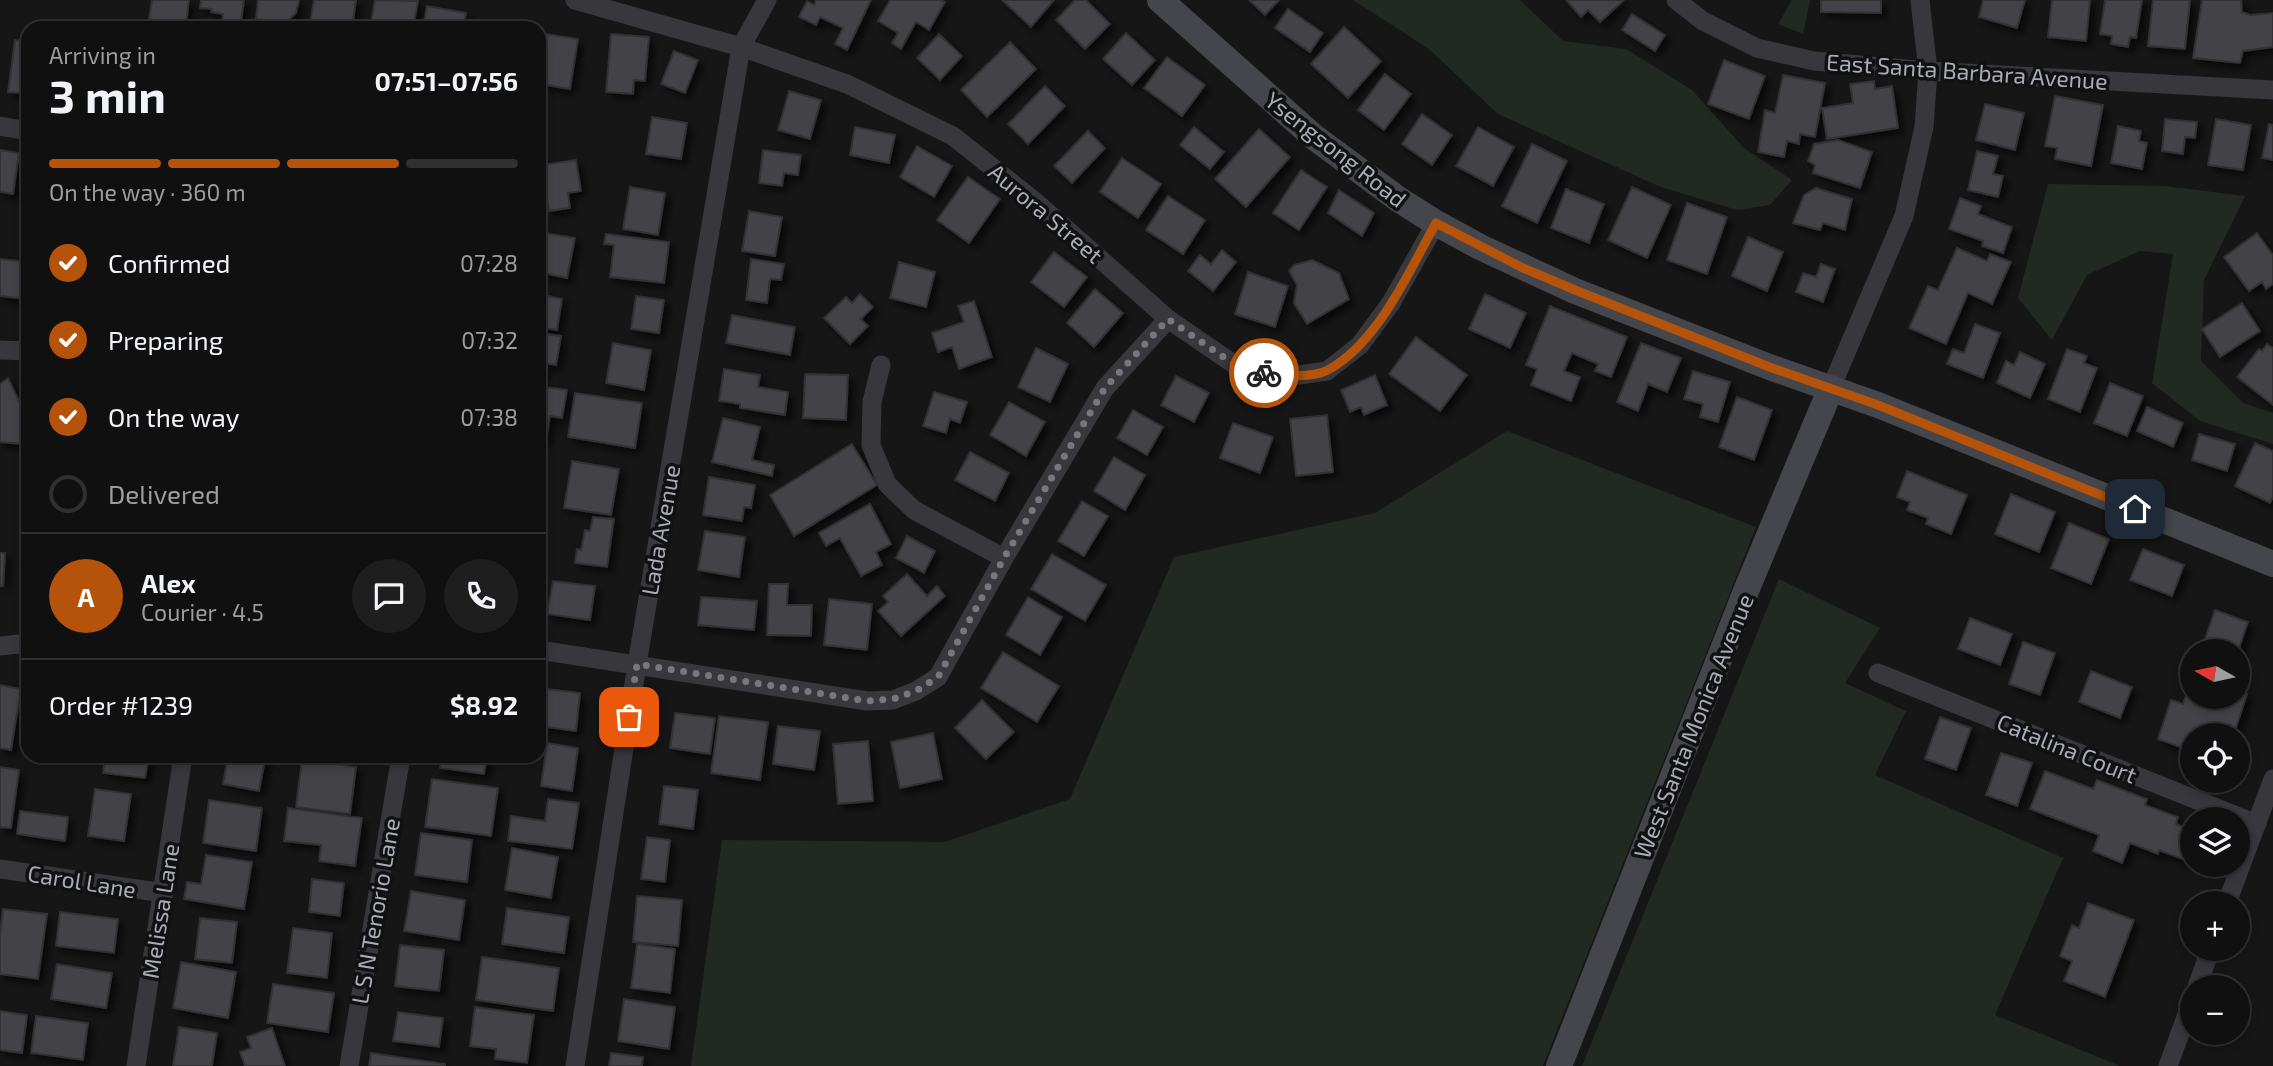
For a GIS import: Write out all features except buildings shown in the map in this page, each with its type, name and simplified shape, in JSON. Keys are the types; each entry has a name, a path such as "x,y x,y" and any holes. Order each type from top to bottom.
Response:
{"main road":[{"name":"Ysengsong Road","path":"1160,0 1314,137 1368,178 1436,223 1523,268 1772,368 1878,405 2273,564"},
{"name":"West Santa Monica Avenue","path":"1559,1066 1743,599 1830,388"}],"street":[{"name":"Aurora Street","path":"575,0 741,47 847,84 953,136 1038,204 1168,319 1241,369 1284,377 1326,371 1360,345 1391,303 1436,223"},
{"name":"Lada Avenue","path":"575,1066 637,664 741,47 767,0"},
{"name":"East Santa Barbara Avenue","path":"1676,0 1703,21 1757,48 1814,61 1928,71 2273,90"},
{"path":"1830,388 1904,216 1924,127 1928,71 1920,0"},
{"path":"0,127 21,130"},
{"path":"546,651 867,701 893,699 916,691 938,677 1004,558 1105,388 1168,319"},
{"path":"0,350 21,351"},
{"path":"881,365 872,402 871,445 887,484 914,510 1004,558"},
{"path":"0,646 21,644"},
{"name":"Catalina Court","path":"1878,673 2257,824"},
{"name":"Melissa Lane","path":"136,1066 182,763"},
{"name":"L S N Tenorio Lane","path":"349,1066 400,763"},
{"path":"2232,891 2273,779"},
{"name":"Carol Lane","path":"0,869 164,893"},
{"path":"2168,1066 2180,1033"}],"shaded area":[{"path":"1353,0 1520,0 1563,41 1626,49 1692,90 1744,148 1792,180 1770,205 1737,210 1661,187 1498,114 1429,49"},
{"path":"1792,0 1810,0 1803,34 1778,24"},
{"path":"2048,184 2165,186 2245,196 2204,280 2201,361 2243,403 2273,413 2273,444 2200,421 2152,383 2173,254 2140,251 2087,275 2052,340 2018,298"},
{"path":"1507,431 1756,527 1543,1066 691,1066 722,840 945,842 1070,799 1174,557 1375,513"},
{"path":"1779,579 1880,628 1845,683 1906,711 1875,775 2063,858 1995,1015 2120,1066 1582,1066"}],"way so far":[{"path":"629,717 637,664 867,701 893,699 916,691 938,677 1004,558 1105,388 1168,319 1241,369 1264,373"}],"route":[{"path":"1264,373 1284,377 1326,371 1360,345 1391,303 1436,223 1523,268 1575,290 1772,368 1878,405 2135,509"}]}
